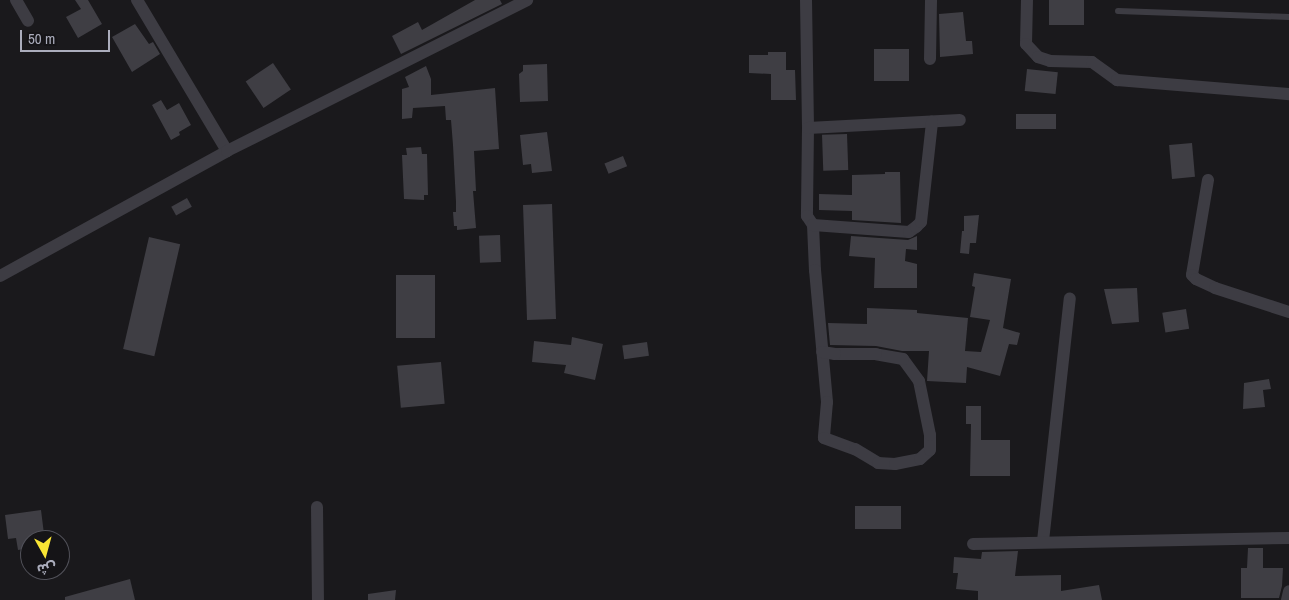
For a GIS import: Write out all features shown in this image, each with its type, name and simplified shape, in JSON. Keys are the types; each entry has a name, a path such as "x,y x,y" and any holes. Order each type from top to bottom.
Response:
{"street":[{"path":"16,0 28,21"},
{"path":"137,0 227,152"},
{"path":"0,276 227,152 527,0"},
{"path":"806,0 807,216 813,225 822,352 827,402 824,438 855,449 878,463 895,464 920,458 930,450 930,436 919,381 902,359 876,354 835,354 822,352"},
{"path":"930,59 931,0"},
{"path":"1027,0 1026,44 1038,56 1050,61 1092,62 1117,80 1289,94"},
{"path":"808,128 960,120"},
{"path":"813,225 909,232 916,227 921,222 932,122"},
{"path":"1208,180 1192,275 1196,279 1215,288 1289,312"},
{"path":"1043,541 1070,298"},
{"path":"317,507 318,600"},
{"path":"972,544 1043,541 1289,538"},
{"path":"1288,600 1289,591"}],"lane":[{"path":"1118,11 1289,17"}],"building":[{"path":"75,0 88,0 102,24 78,38 66,17 81,9"},
{"path":"475,0 500,0 502,4 401,54 392,36 418,22 422,30"},
{"path":"1049,0 1084,0 1084,25 1049,25"},
{"path":"963,12 966,41 972,41 973,54 940,57 939,14"},
{"path":"135,24 149,44 153,42 160,54 132,72 112,37"},
{"path":"874,49 909,49 909,81 874,81"},
{"path":"768,52 786,52 786,70 795,70 796,100 771,100 771,74 749,73 749,55 768,55"},
{"path":"273,63 291,90 264,108 246,81"},
{"path":"547,64 548,101 520,102 519,74 523,71 523,65"},
{"path":"426,66 431,79 431,95 495,88 499,149 474,151 476,191 473,191 476,228 457,230 457,226 454,226 453,212 456,212 456,202 453,145 451,120 446,120 445,106 413,108 412,118 402,119 402,89 409,87 405,77"},
{"path":"1027,69 1058,72 1056,94 1025,91"},
{"path":"161,100 167,110 179,103 191,125 179,132 180,135 171,140 152,105"},
{"path":"1016,114 1056,114 1056,129 1016,129"},
{"path":"547,132 552,171 532,173 531,164 523,165 520,135"},
{"path":"847,134 848,170 823,171 822,135"},
{"path":"1192,143 1195,177 1172,179 1169,145"},
{"path":"421,147 422,154 427,154 428,195 424,195 424,200 404,199 402,155 407,155 406,148"},
{"path":"623,156 627,166 609,174 604,163"},
{"path":"885,172 900,172 901,223 852,220 852,211 819,210 819,194 852,195 852,175 885,174"},
{"path":"187,198 192,207 176,215 171,207"},
{"path":"552,204 556,319 527,320 523,205"},
{"path":"979,215 976,243 970,243 969,254 960,253 962,231 964,231 964,216"},
{"path":"500,235 501,262 480,263 479,236"},
{"path":"851,236 908,240 917,236 917,250 906,249 905,261 917,264 917,288 874,288 875,258 849,256"},
{"path":"149,237 180,244 154,356 123,349"},
{"path":"974,273 1011,279 1003,328 1020,333 1017,345 1009,344 1000,376 967,367 966,383 927,381 929,351 902,351 876,346 830,345 828,323 867,324 867,308 917,310 917,313 968,318 965,351 981,352 990,320 970,317 975,287 972,286"},
{"path":"396,275 435,275 435,338 396,338"},
{"path":"1137,288 1139,322 1112,324 1104,289"},
{"path":"1186,309 1189,329 1165,333 1162,313"},
{"path":"572,337 603,344 595,380 564,373 566,365 532,362 534,341 571,345"},
{"path":"647,342 649,356 624,359 622,345"},
{"path":"441,362 445,404 401,408 397,366"},
{"path":"1269,379 1271,389 1263,390 1265,407 1243,409 1244,383"},
{"path":"966,406 981,406 981,440 1010,440 1010,476 970,476 971,424 966,424"},
{"path":"855,506 901,506 901,529 855,529"},
{"path":"41,510 44,530 20,530 20,550 18,550 16,538 8,539 5,515"},
{"path":"1248,548 1263,548 1263,568 1283,568 1279,598 1241,598 1241,568 1247,568"},
{"path":"1018,551 1015,576 1061,575 1061,591 1099,585 1102,600 978,600 978,591 956,589 958,573 953,573 954,557 981,559 982,552"},
{"path":"130,579 135,600 65,600 65,597"},
{"path":"396,590 395,600 368,600 368,594"}]}
